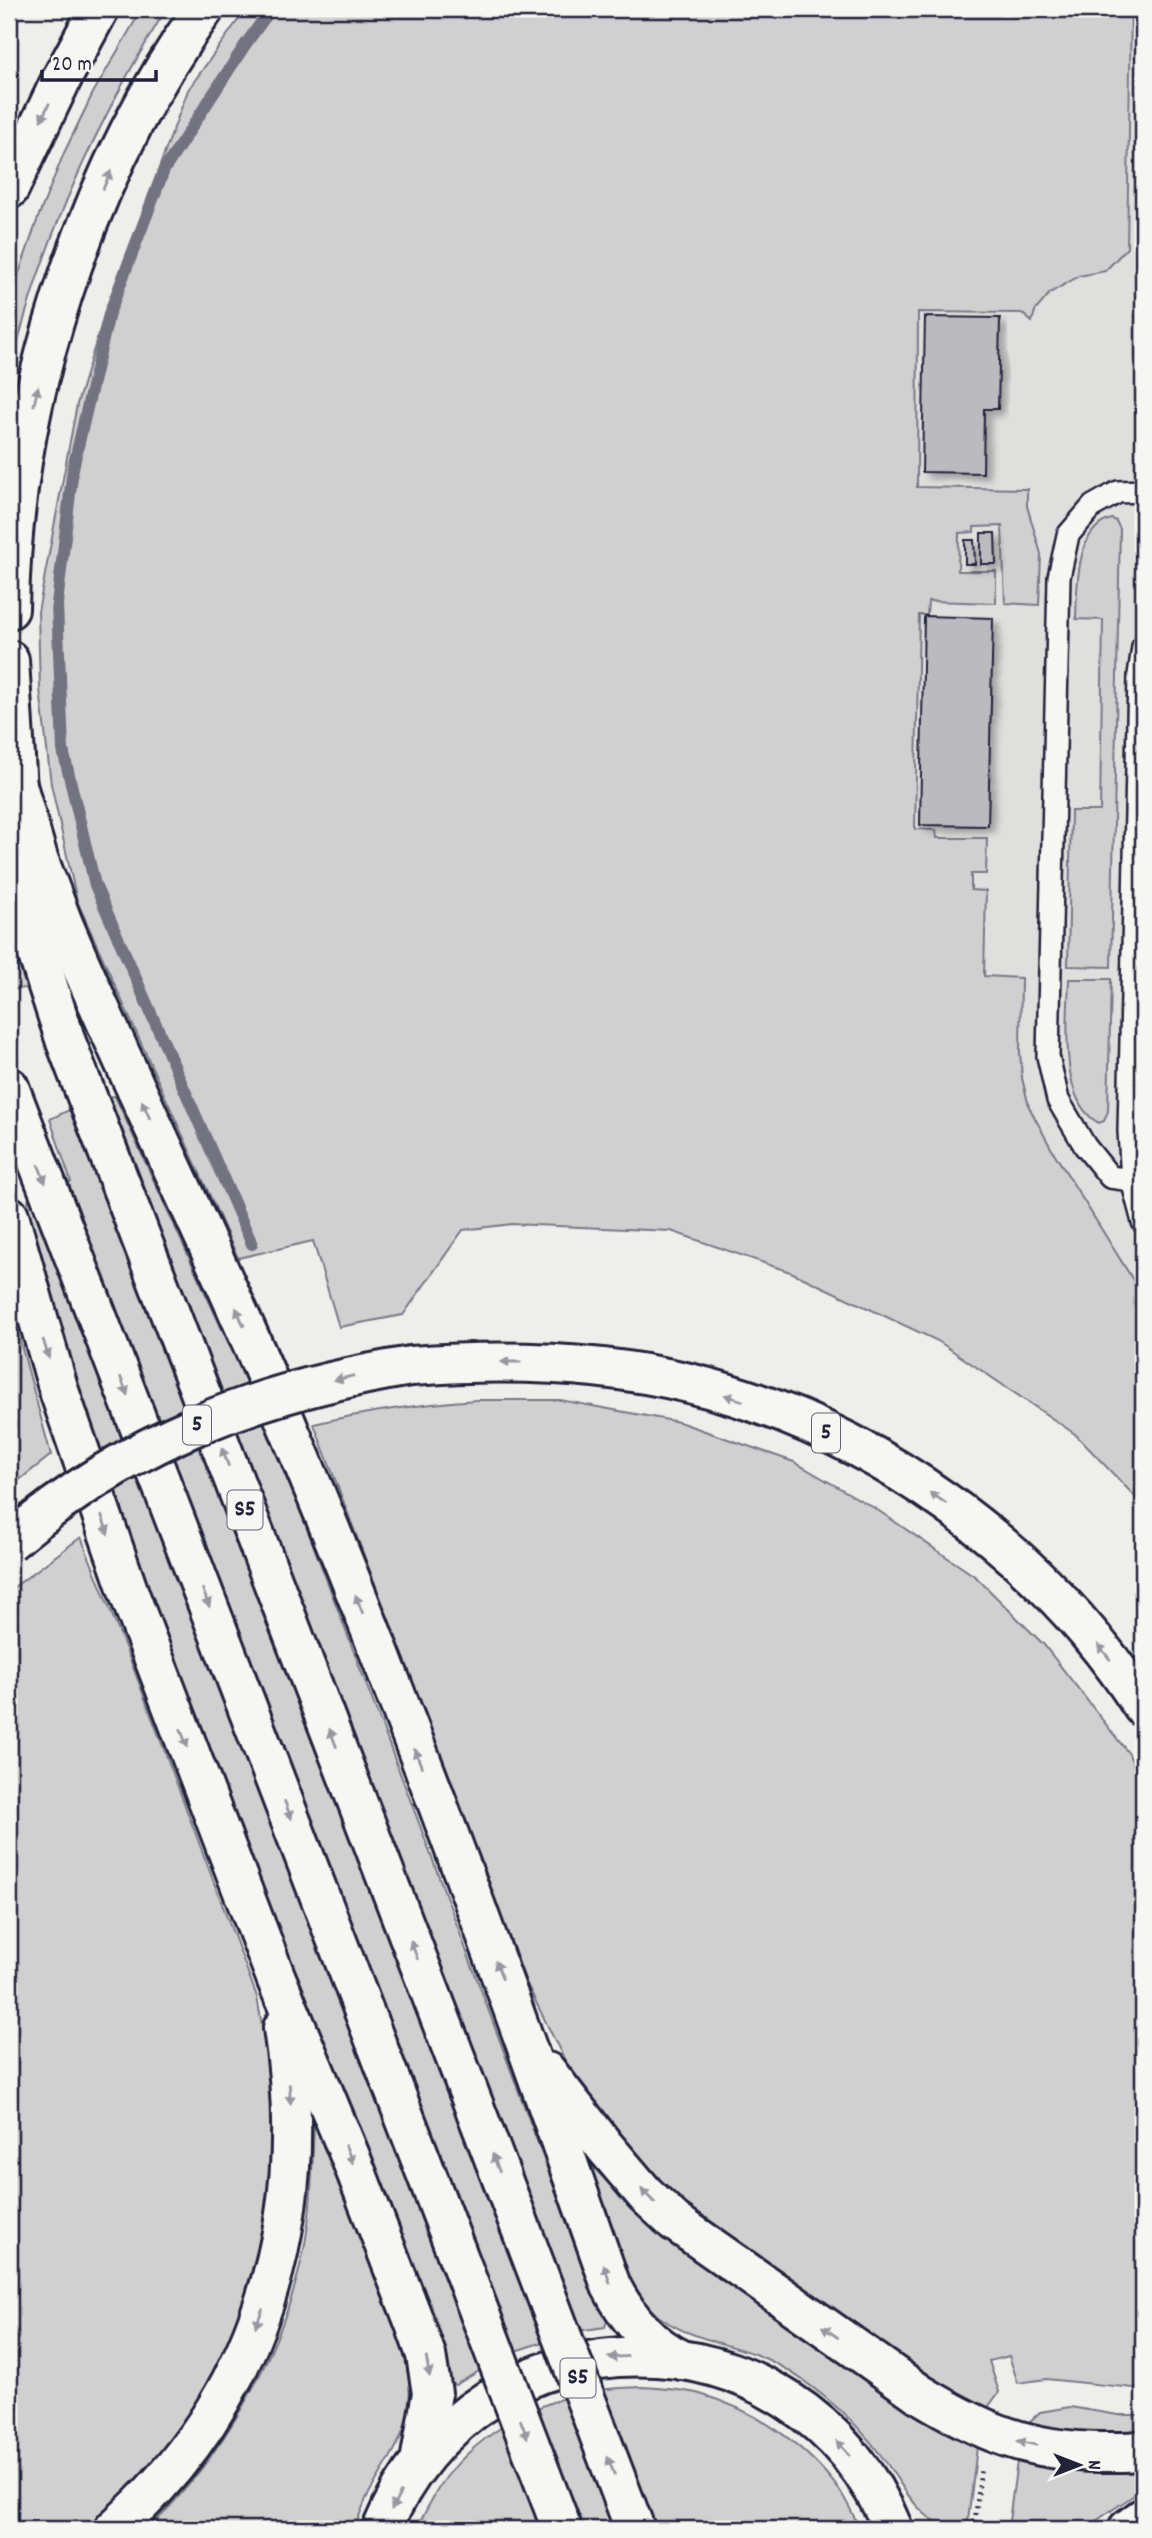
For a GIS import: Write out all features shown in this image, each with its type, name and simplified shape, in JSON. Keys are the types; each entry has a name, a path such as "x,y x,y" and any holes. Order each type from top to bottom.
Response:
{"main road":[{"path":"9,189 62,78 99,9"},
{"path":"9,608 12,532 26,443 56,312 90,221 136,120 177,47 204,9"},
{"path":"9,660 16,782 38,858 54,901 268,1380 384,1667 523,2034 611,2286 621,2305 641,2330 661,2349 682,2360"},
{"name":"S5","path":"16,782 24,866 36,944 66,1042 635,2529"},
{"path":"9,1087 562,2529"},
{"path":"9,1216 59,1391 130,1596 276,1978 350,2156 426,2355 432,2393 421,2462"},
{"name":"5","path":"9,1542 45,1511 155,1444 210,1419 267,1398 348,1377 411,1366 463,1362 533,1362 618,1370 690,1384 759,1405 816,1428 905,1475 989,1534 1037,1577 1089,1634 1143,1707"},
{"path":"114,2529 134,2512 170,2473 200,2433 241,2360 261,2315 281,2245 288,2200 291,2150 291,2101 276,1978"},
{"path":"523,2034 550,2077 605,2147 645,2194 674,2221 920,2394 952,2413 1008,2439 1075,2451 1143,2450"},
{"path":"382,2529 398,2496 421,2462 456,2424 486,2401 525,2380 565,2365 601,2358 642,2356 705,2364 750,2378 792,2402 843,2447 865,2474 888,2516 914,2529"},
{"path":"1128,2529 1143,2518"}],"lane":[{"path":"1132,1180 1110,1177 1085,1146 1058,1100 1048,1056 1059,577 1069,534 1093,506 1118,492 1143,491"},
{"path":"1143,647 1129,1131 1132,1180 1143,1223"}],"path":[{"path":"974,2529 983,2458"}],"shaded area":[{"path":"142,9 166,9 116,96 73,186 36,280 9,377 9,302 39,215 64,153 93,93"},
{"path":"246,9 1131,9 1127,248 1105,271 1079,276 1050,293 1035,311 1032,322 1022,313 918,312 917,487 1027,489 1027,506 1041,554 1039,605 1005,603 1002,526 974,527 974,532 959,533 958,571 996,571 996,603 928,601 927,615 919,615 915,829 936,830 937,838 987,838 986,874 971,874 971,890 986,891 984,976 1021,978 1020,1052 1022,1078 1029,1107 1051,1148 1143,1296 1143,1505 1075,1434 938,1341 793,1273 671,1231 512,1224 463,1230 403,1315 339,1327 313,1241 238,1258 77,901 51,784 40,689 38,612 77,404 103,319 188,90"},
{"path":"696,9 1143,9 1143,1406 457,301"},
{"path":"1112,519 1120,529 1111,967 1068,966 1071,811 1100,811 1103,620 1076,619 1078,577 1080,561 1091,534 1100,524"},
{"path":"9,918 26,988 9,990"},
{"path":"1069,979 1111,979 1108,1111 1104,1121 1099,1123 1086,1112 1077,1097 1071,1078 1067,1036"},
{"path":"115,1096 276,1447 595,2297 608,2317 605,2327 577,2331 512,2352 455,2385 450,2382 124,1523 84,1405 31,1220 29,1196 71,1182 50,1119 97,1097"},
{"path":"9,1300 51,1455 9,1488"},
{"path":"477,1400 560,1400 679,1422 794,1462 876,1509 976,1577 1044,1645 1129,1754 1143,1787 1143,2389 1046,2379 1018,2383 1009,2356 989,2361 999,2392 986,2410 969,2403 701,2220 655,2179 613,2134 570,2071 526,1982 314,1424 395,1409"},
{"path":"81,1537 133,1667 257,1997 271,2076 272,2201 250,2295 230,2344 204,2395 131,2491 88,2529 9,2529 9,1591"},
{"path":"314,2126 338,2179 399,2337 410,2394 401,2436 366,2499 354,2529 148,2529 201,2469 225,2435 265,2364 281,2326 294,2288 307,2234"},
{"path":"588,2162 651,2226 695,2260 909,2409 977,2447 967,2529 938,2523 917,2506 860,2430 833,2404 797,2376 757,2355 681,2330 655,2313 644,2302 633,2283 586,2165"},
{"path":"641,2387 700,2394 760,2419 812,2458 843,2496 860,2529 416,2529 453,2469 486,2438 504,2426 545,2405 587,2392"},
{"path":"1070,2407 1118,2415 1143,2415 1143,2431 1085,2433 1028,2423 1040,2412"},
{"path":"1017,2461 1091,2473 1143,2469 1143,2489 1084,2529 1008,2529"}],"building":[{"path":"925,317 1000,318 998,409 984,409 983,473 922,472"},
{"path":"981,533 995,533 996,564 981,564"},
{"path":"965,540 974,540 975,564 965,564"},
{"path":"924,616 993,618 988,826 920,825"}],"waterway":[{"path":"252,1244 95,885 63,750 57,604 73,468 109,314 164,170 271,9"}]}
